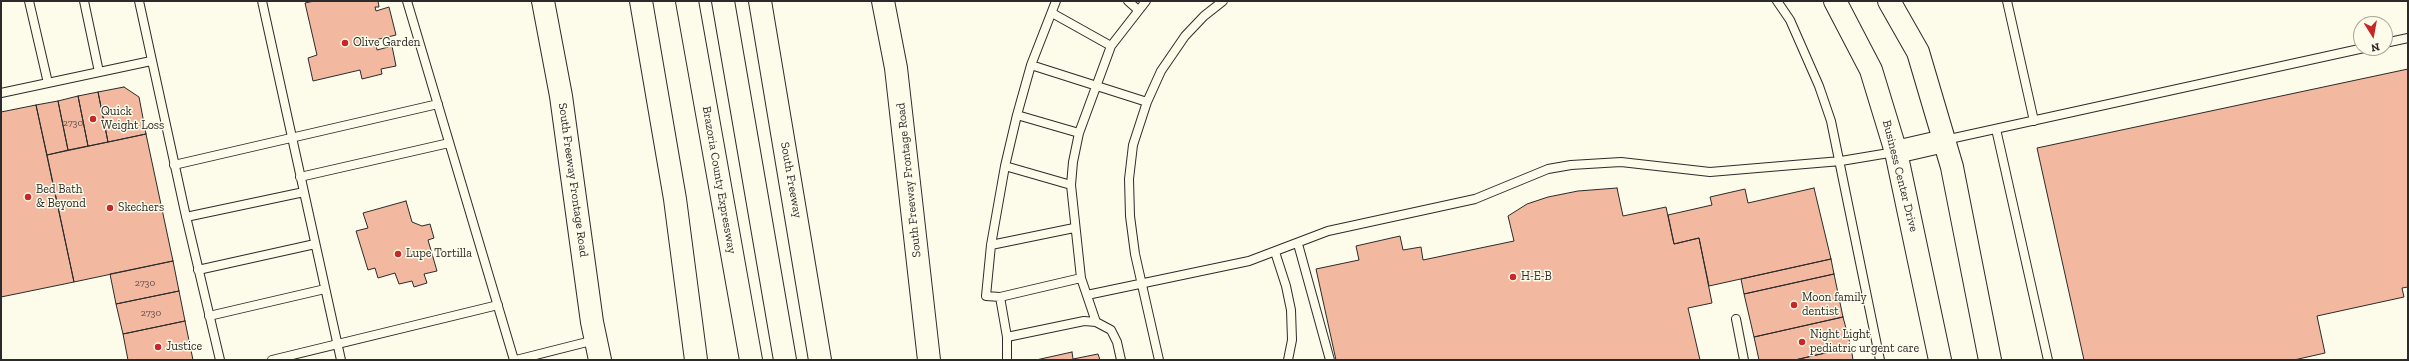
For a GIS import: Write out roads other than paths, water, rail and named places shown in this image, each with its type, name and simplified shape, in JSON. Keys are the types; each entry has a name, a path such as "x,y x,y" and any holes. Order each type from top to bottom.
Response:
{"main road":[{"name":"South Freeway Frontage Road","path":"543,1 561,96 592,322 598,350"},
{"path":"641,1 675,199 696,360"},
{"name":"Brazoria County Expressway","path":"687,1 751,360"},
{"path":"723,1 785,360"},
{"name":"South Freeway","path":"760,1 820,360"},
{"name":"South Freeway Frontage Road","path":"883,1 896,68 928,360"},
{"name":"Business Center Drive","path":"1835,1 1871,70 1896,152 1940,360"},
{"path":"1889,1 1918,52 1952,167 1990,360"},
{"path":"1896,152 1944,140"}],"lane":[{"path":"29,1 48,83"},
{"path":"84,1 99,72"},
{"path":"139,1 174,165 220,360"},
{"path":"262,1 341,360"},
{"path":"407,1 515,360 598,350"},
{"path":"1056,1 1031,65 1017,115 1005,166 991,245 986,296 1000,297 1081,278"},
{"path":"1128,1 1138,9"},
{"path":"1096,322 1081,278 1074,228 1071,185 1079,133 1095,86 1111,46 1138,9 1146,1"},
{"path":"1160,360 1135,254 1130,216 1129,179 1133,145 1147,102 1161,71 1185,36 1204,16 1223,1"},
{"path":"1777,1 1790,20 1819,86 1831,120 1841,161 1880,360"},
{"path":"2007,1 2034,121"},
{"path":"1052,13 1111,46"},
{"path":"2393,41 2408,38"},
{"path":"1944,140 2353,50"},
{"path":"1,93 151,60"},
{"path":"1031,65 1147,102"},
{"path":"174,165 292,136 438,104"},
{"path":"1017,115 1079,133"},
{"path":"1996,129 2048,360"},
{"path":"300,177 449,143"},
{"path":"1087,295 1249,261 1298,244 1328,231 1475,199 1494,193 1523,178 1548,169 1571,165 1622,162 1710,172 1841,161 1896,152"},
{"path":"1005,166 1071,185"},
{"path":"186,217 304,192"},
{"path":"991,245 1074,228"},
{"path":"198,270 315,244"},
{"path":"1298,244 1330,360"},
{"path":"1275,252 1286,286 1291,310 1292,340 1288,360"},
{"path":"209,316 325,289"},
{"path":"1000,297 1006,337 1007,360"},
{"path":"272,360 498,305"},
{"path":"1736,318 1744,360"},
{"path":"1006,337 1084,322 1096,322 1111,330 1117,342 1121,360"}],"place":[{"name":"Olive Garden","path":"345,43"},
{"name":"Quick Weight Loss","path":"93,119"},
{"name":"Bed Bath & Beyond","path":"28,197"},
{"name":"Skechers","path":"110,208"},
{"name":"Lupe Tortilla","path":"398,254"},
{"name":"H-E-B","path":"1513,277"},
{"name":"Moon family dentist","path":"1794,305"},
{"name":"Night Light pediatric urgent care","path":"1802,342"},
{"name":"Justice","path":"158,347"}]}
